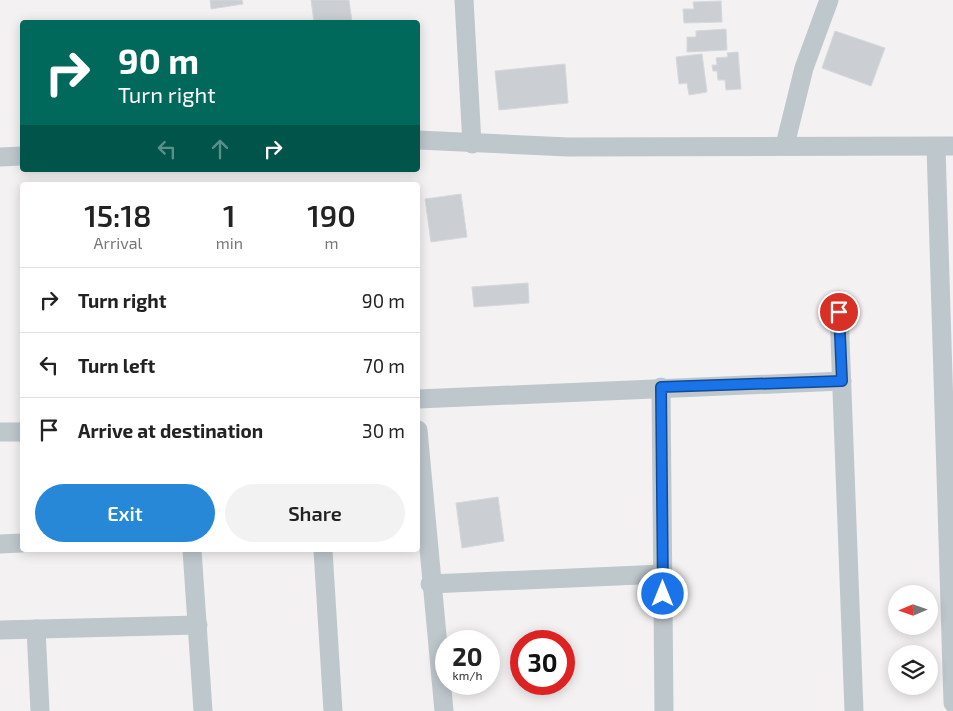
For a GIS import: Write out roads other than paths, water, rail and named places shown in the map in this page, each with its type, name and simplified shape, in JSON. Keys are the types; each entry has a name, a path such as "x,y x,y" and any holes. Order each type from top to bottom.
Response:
{"street":[{"path":"464,0 472,144"},
{"path":"785,145 804,68 829,0"},
{"path":"420,140 472,144 661,148 785,145 945,147 953,703"},
{"path":"0,157 20,156"},
{"path":"839,312 854,711"},
{"path":"420,399 661,387 842,381"},
{"path":"661,387 664,711"},
{"path":"0,432 20,432"},
{"path":"420,456 430,584 444,711"},
{"path":"0,544 20,543"},
{"path":"192,552 203,711"},
{"path":"323,552 332,711"},
{"path":"430,584 663,574"},
{"path":"0,630 198,626"},
{"path":"36,630 40,711"}]}
